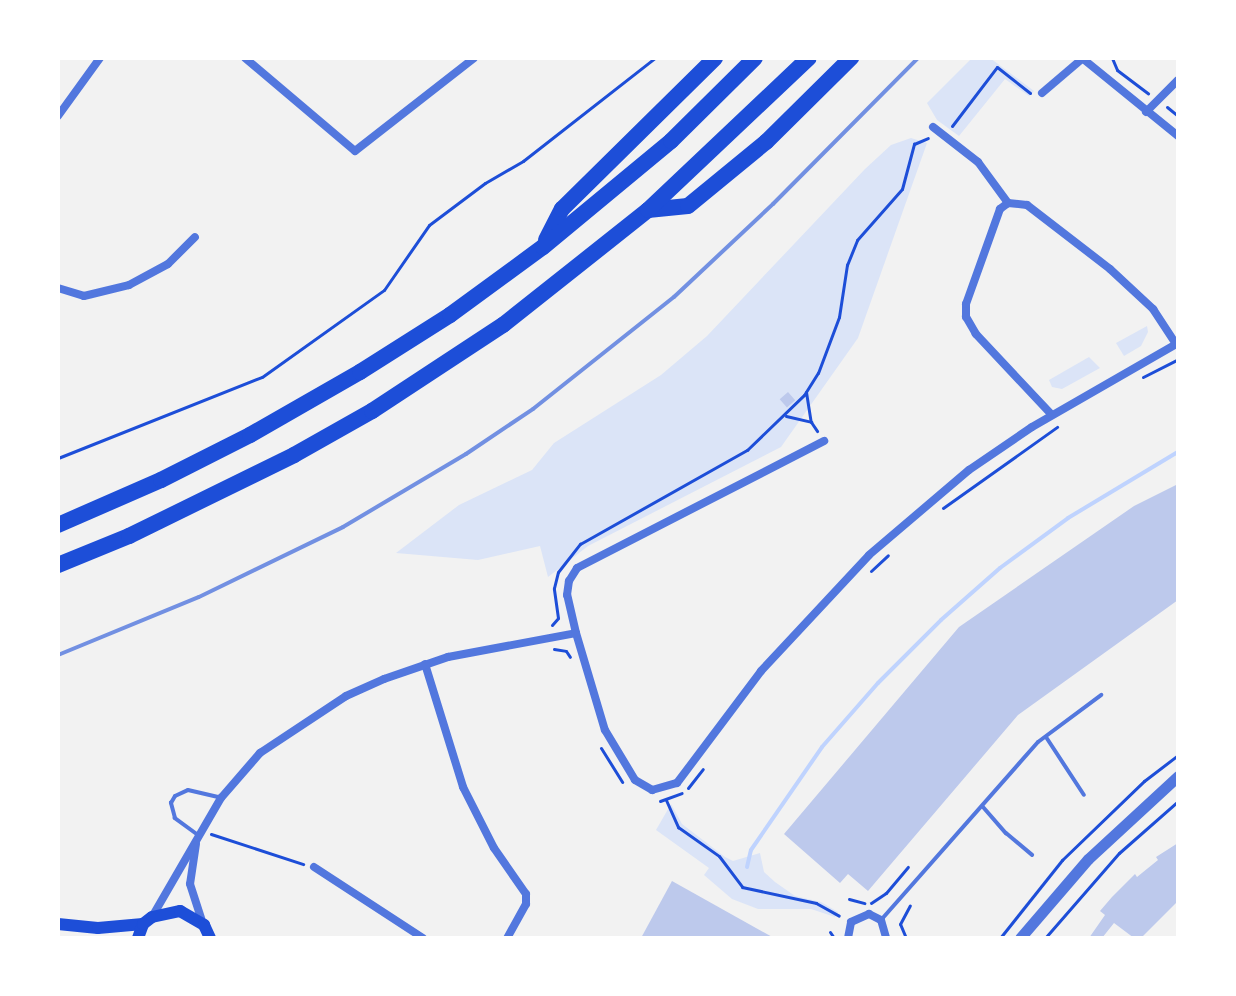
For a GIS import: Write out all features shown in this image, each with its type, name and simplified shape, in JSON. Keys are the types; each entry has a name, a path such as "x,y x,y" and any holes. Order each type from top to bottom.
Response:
{"highway":[{"path":"543,247 562,209 715,58"},
{"path":"58,525 161,480 313,400 450,315 543,247 671,141 755,58"},
{"path":"58,565 224,491 372,411 503,325 648,210 809,58"},
{"path":"648,210 688,206 766,142 851,58"}],"main road":[{"path":"58,924 98,928 180,911 209,934"},
{"path":"138,938 148,920"}],"street":[{"path":"58,116 100,58"},
{"path":"245,58 355,151 474,58"},
{"path":"1042,93 1082,58 1178,136"},
{"path":"1146,112 1178,80"},
{"path":"933,127 978,162 1008,203"},
{"path":"824,441 577,568 569,581 567,595 576,633 605,730 635,780 652,790 677,783 761,671 869,555 969,470 1051,414 1177,344 1153,309 1110,269 1027,205 1008,203 1000,209 966,304 966,317 976,334 1051,414"},
{"path":"58,288 84,296 129,285 168,264 195,237"},
{"path":"148,920 221,798 241,772 284,733 346,696 425,664 576,633"},
{"path":"425,664 463,787 494,848 526,894 526,904 507,938"},
{"path":"1020,938 1088,859 1178,776"},
{"path":"198,835 190,884 209,934"},
{"path":"314,867 423,938"},
{"path":"848,938 848,928 856,918 869,914 881,920 886,938"}],"lane":[{"path":"881,920 1046,737 1101,695"},
{"path":"1046,737 1084,795"},
{"path":"198,835 175,818 171,803 175,796 188,790 221,798"},
{"path":"983,807 1006,833 1032,855"}],"path":[{"path":"58,458 262,377 384,290 429,225 485,183 523,161 655,58"},
{"path":"1112,58 1117,70 1178,116"},
{"path":"947,132 997,67 1037,98 1042,93"},
{"path":"549,638 549,626 558,618 554,588 558,572 580,544 736,457 784,416 806,392 818,373 839,317 847,265 857,240 902,189 914,144 922,138 939,144"},
{"path":"806,392 811,422 824,441"},
{"path":"784,416 811,422"},
{"path":"1000,938 1062,860 1108,814 1178,755"},
{"path":"664,788 667,806 678,827 719,856 742,887 816,903 839,916"},
{"path":"1045,938 1119,853 1178,801"},
{"path":"203,826 210,834 314,867"},
{"path":"849,899 877,903 908,867"},
{"path":"906,938 901,936 900,924 910,905"},
{"path":"896,919 900,924"},
{"path":"830,932 834,938"}],"shaded area":[{"path":"972,58 990,58 1034,91 1029,96 1005,79 959,136 937,120 927,103"},
{"path":"911,138 927,143 858,338 781,447 588,546 548,577 540,546 478,560 396,553 459,505 532,470 554,443 661,375 707,336 865,169 891,145"},
{"path":"1147,326 1148,332 1141,346 1124,356 1116,343"},
{"path":"1089,357 1100,368 1062,389 1052,387 1049,380"},
{"path":"671,804 682,824 725,857 733,861 760,853 764,872 775,882 795,896 821,902 838,912 835,917 811,909 758,909 732,899 704,875 709,868 656,830"}],"building":[{"path":"788,392 795,400 787,408 780,399"},
{"path":"1178,484 1178,600 1018,715 868,891 848,874 840,883 784,834 959,627 1134,506"},
{"path":"1178,843 1178,901 1141,938 1134,938 1114,923 1102,938 1089,938 1105,915 1100,911 1112,897 1135,874 1137,877 1158,860 1156,857"},
{"path":"672,881 774,938 641,938"}],"waterway":[{"path":"747,867 751,850 822,747 878,683 941,620 1000,568 1068,518 1178,452"}],"railway":[{"path":"58,655 199,597 343,527 466,454 533,409 674,297 773,204 918,58"}]}
